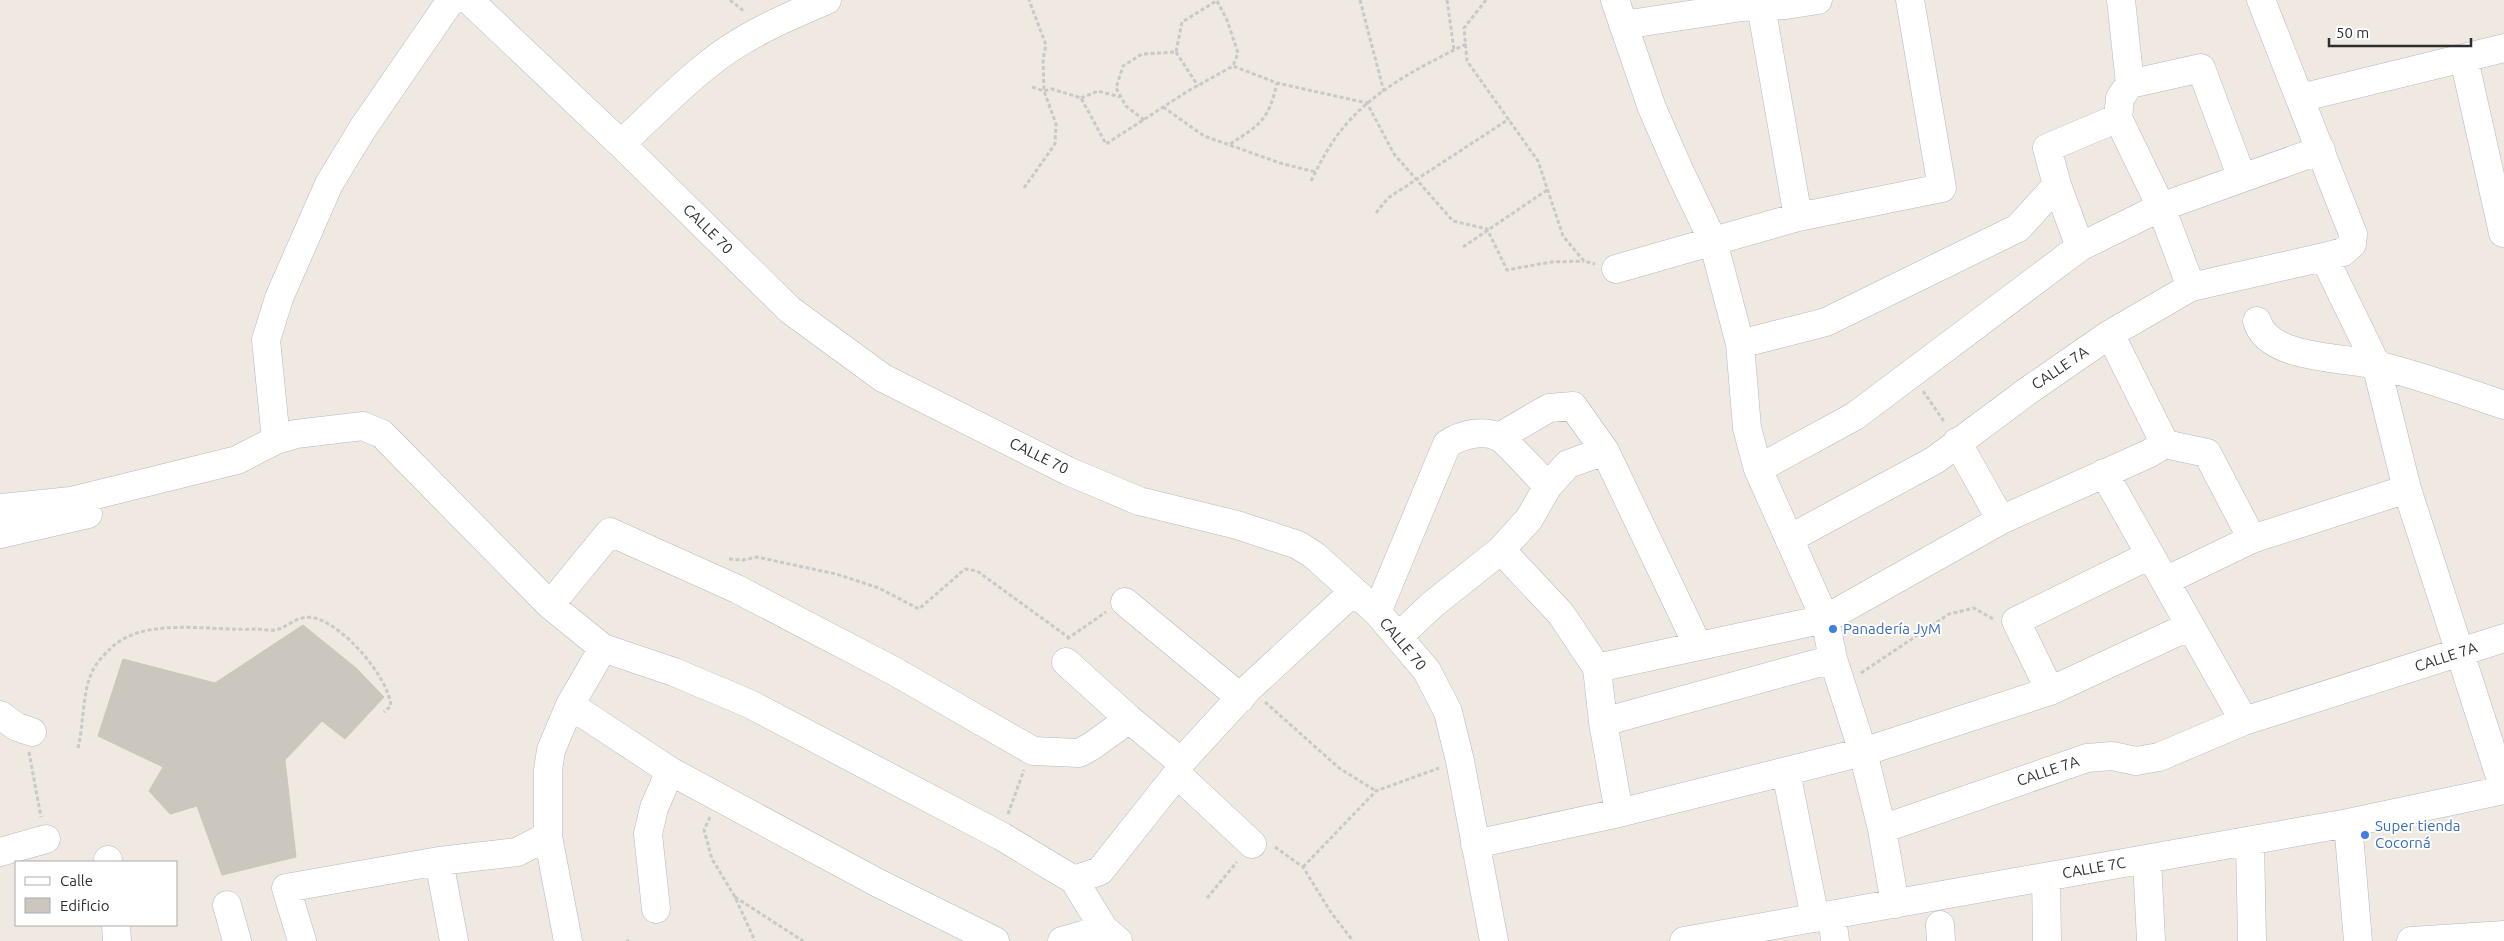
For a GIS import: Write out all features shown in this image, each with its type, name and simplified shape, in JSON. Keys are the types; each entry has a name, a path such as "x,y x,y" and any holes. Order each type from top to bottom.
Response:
{"street":[{"path":"276,440 266,340 279,298 330,184 363,128 451,0"},
{"name":"CALLE 70","path":"469,0 621,144 790,310 883,378 1068,471 1139,501 1237,525 1298,544 1315,556 1377,612 1427,671 1441,696 1450,719 1460,760 1494,941"},
{"path":"621,144 706,65 742,40 785,18 827,0"},
{"path":"1818,0 1619,13 1652,108 1713,240 1740,344 1747,428 1758,469 1824,620 1833,659 1863,752 1882,829 1895,904"},
{"path":"1616,269 1798,217 1942,188 1910,0"},
{"path":"2121,0 2130,84 2120,98 2118,118 2161,207 2191,287"},
{"path":"1758,469 1855,416 2080,246 2161,207 2321,150 2261,0"},
{"path":"1760,3 1798,217"},
{"path":"2300,98 2464,60 2504,48"},
{"path":"2464,60 2503,233"},
{"path":"2130,84 2201,68 2242,178"},
{"path":"2080,246 2057,185 2047,148 2118,118"},
{"name":"CALLE 7A","path":"1789,540 1935,460 1956,442 2110,334 2191,287 2343,252 2352,244 2353,234 2321,150"},
{"path":"1740,344 1826,322 2018,228 2057,185"},
{"path":"2324,257 2376,364 2407,489 2504,790"},
{"path":"2257,321 2259,328 2270,339 2309,356 2376,364 2504,405"},
{"path":"2110,334 2165,444"},
{"path":"1499,437 1549,408 1573,406 1606,451 1698,646"},
{"path":"0,508 71,501 237,460 276,440 296,434 362,426 382,434 550,605 603,648 674,672 750,704 1001,836 1074,880 1111,935 1062,941"},
{"path":"1377,612 1447,444 1461,436 1479,434 1499,437 1548,486"},
{"path":"1956,442 2002,520"},
{"path":"1597,668 1824,620 2002,520 2148,454 2165,444 2207,453 2252,539"},
{"path":"1399,636 1433,604 1501,550 1529,518 1548,486 1568,464 1606,451"},
{"path":"0,534 172,496 212,484 233,470 237,460"},
{"path":"2104,473 2244,721"},
{"path":"2165,581 2252,539 2407,489"},
{"path":"550,605 610,532 713,579 894,672 1033,750 1078,753 1092,746 1129,719"},
{"path":"1501,550 1561,614 1597,668 1603,722 1619,813"},
{"path":"2050,691 2016,621 2150,556"},
{"path":"1074,880 1100,871 1179,768 1245,693 1353,592"},
{"path":"1125,602 1245,693"},
{"path":"1475,844 1619,813 1863,752 2050,691 2190,626"},
{"name":"CALLE 7A","path":"1882,829 2087,758 2112,756 2136,761 2159,757 2244,721 2504,638"},
{"path":"568,941 548,836 548,770 551,750 570,705 603,648"},
{"path":"1067,650 1129,719 1252,844"},
{"path":"1603,722 1833,659"},
{"path":"570,705 670,771 721,796 878,884 995,941"},
{"path":"0,715 30,737"},
{"path":"656,909 648,834 654,808 670,771"},
{"path":"1786,772 1828,930"},
{"name":"CALLE 7C","path":"1684,941 1828,930 1895,904 2348,823 2504,790"},
{"path":"2348,823 2358,941"},
{"path":"302,941 286,888 439,861 517,852 548,836"},
{"path":"0,852 46,840"},
{"path":"2250,841 2252,941"},
{"path":"2147,859 2151,941"},
{"path":"439,861 454,941"},
{"path":"2046,877 2047,941"},
{"path":"227,905 237,941"},
{"path":"116,926 117,941"},
{"path":"2411,941 2504,935"}],"path":[{"path":"1024,188 1055,144 1056,124 1044,91 1043,59 1046,45 1029,0"},
{"path":"1081,98 1106,144 1163,107 1233,66 1238,53 1218,0 1182,22 1176,52 1198,86"},
{"path":"1360,0 1384,92"},
{"path":"1446,0 1454,50"},
{"path":"1486,0 1464,28 1468,61 1538,161 1546,190 1563,236 1584,261"},
{"path":"1311,181 1334,140 1367,103 1416,69 1466,44"},
{"path":"1144,120 1126,106 1116,88 1123,66 1142,54 1176,52"},
{"path":"1233,66 1277,83 1367,103 1394,154 1418,178 1453,221 1487,230 1507,270 1550,262 1584,261 1616,269"},
{"path":"1229,144 1260,124 1272,104 1277,83"},
{"path":"1032,87 1044,91 1052,89 1081,98 1098,91 1121,98"},
{"path":"1163,107 1204,136 1283,164 1316,172"},
{"path":"1376,213 1388,198 1509,119"},
{"path":"1463,246 1546,190"},
{"path":"1912,374 1956,442"},
{"path":"713,579 718,564 723,560 757,557 836,574 871,585 919,609 965,569 977,571 1067,650 1125,602"},
{"path":"1842,686 1949,614 1974,608 1998,622 2016,621"},
{"path":"78,748 84,724 85,700 93,669 111,648 140,631 169,628 275,630 304,617 327,623 354,643 390,693 392,706 384,712"},
{"path":"1245,693 1339,768 1376,791"},
{"path":"30,737 46,840"},
{"path":"1001,836 1019,783 1033,750"},
{"path":"1303,867 1376,791 1460,760"},
{"path":"721,796 704,830 712,859 735,896 755,941"},
{"path":"1206,898 1252,844 1274,846 1303,867 1330,912 1353,941"},
{"path":"735,896 803,941"}],"building":[{"path":"303,625 356,668 384,697 345,739 322,721 285,760 296,857 222,875 197,806 170,814 149,791 163,767 98,736 123,659 215,683"}],"place":[{"name":"Panadería JyM","path":"1833,629"},
{"name":"Super tienda Cocorná","path":"2365,835"}]}
